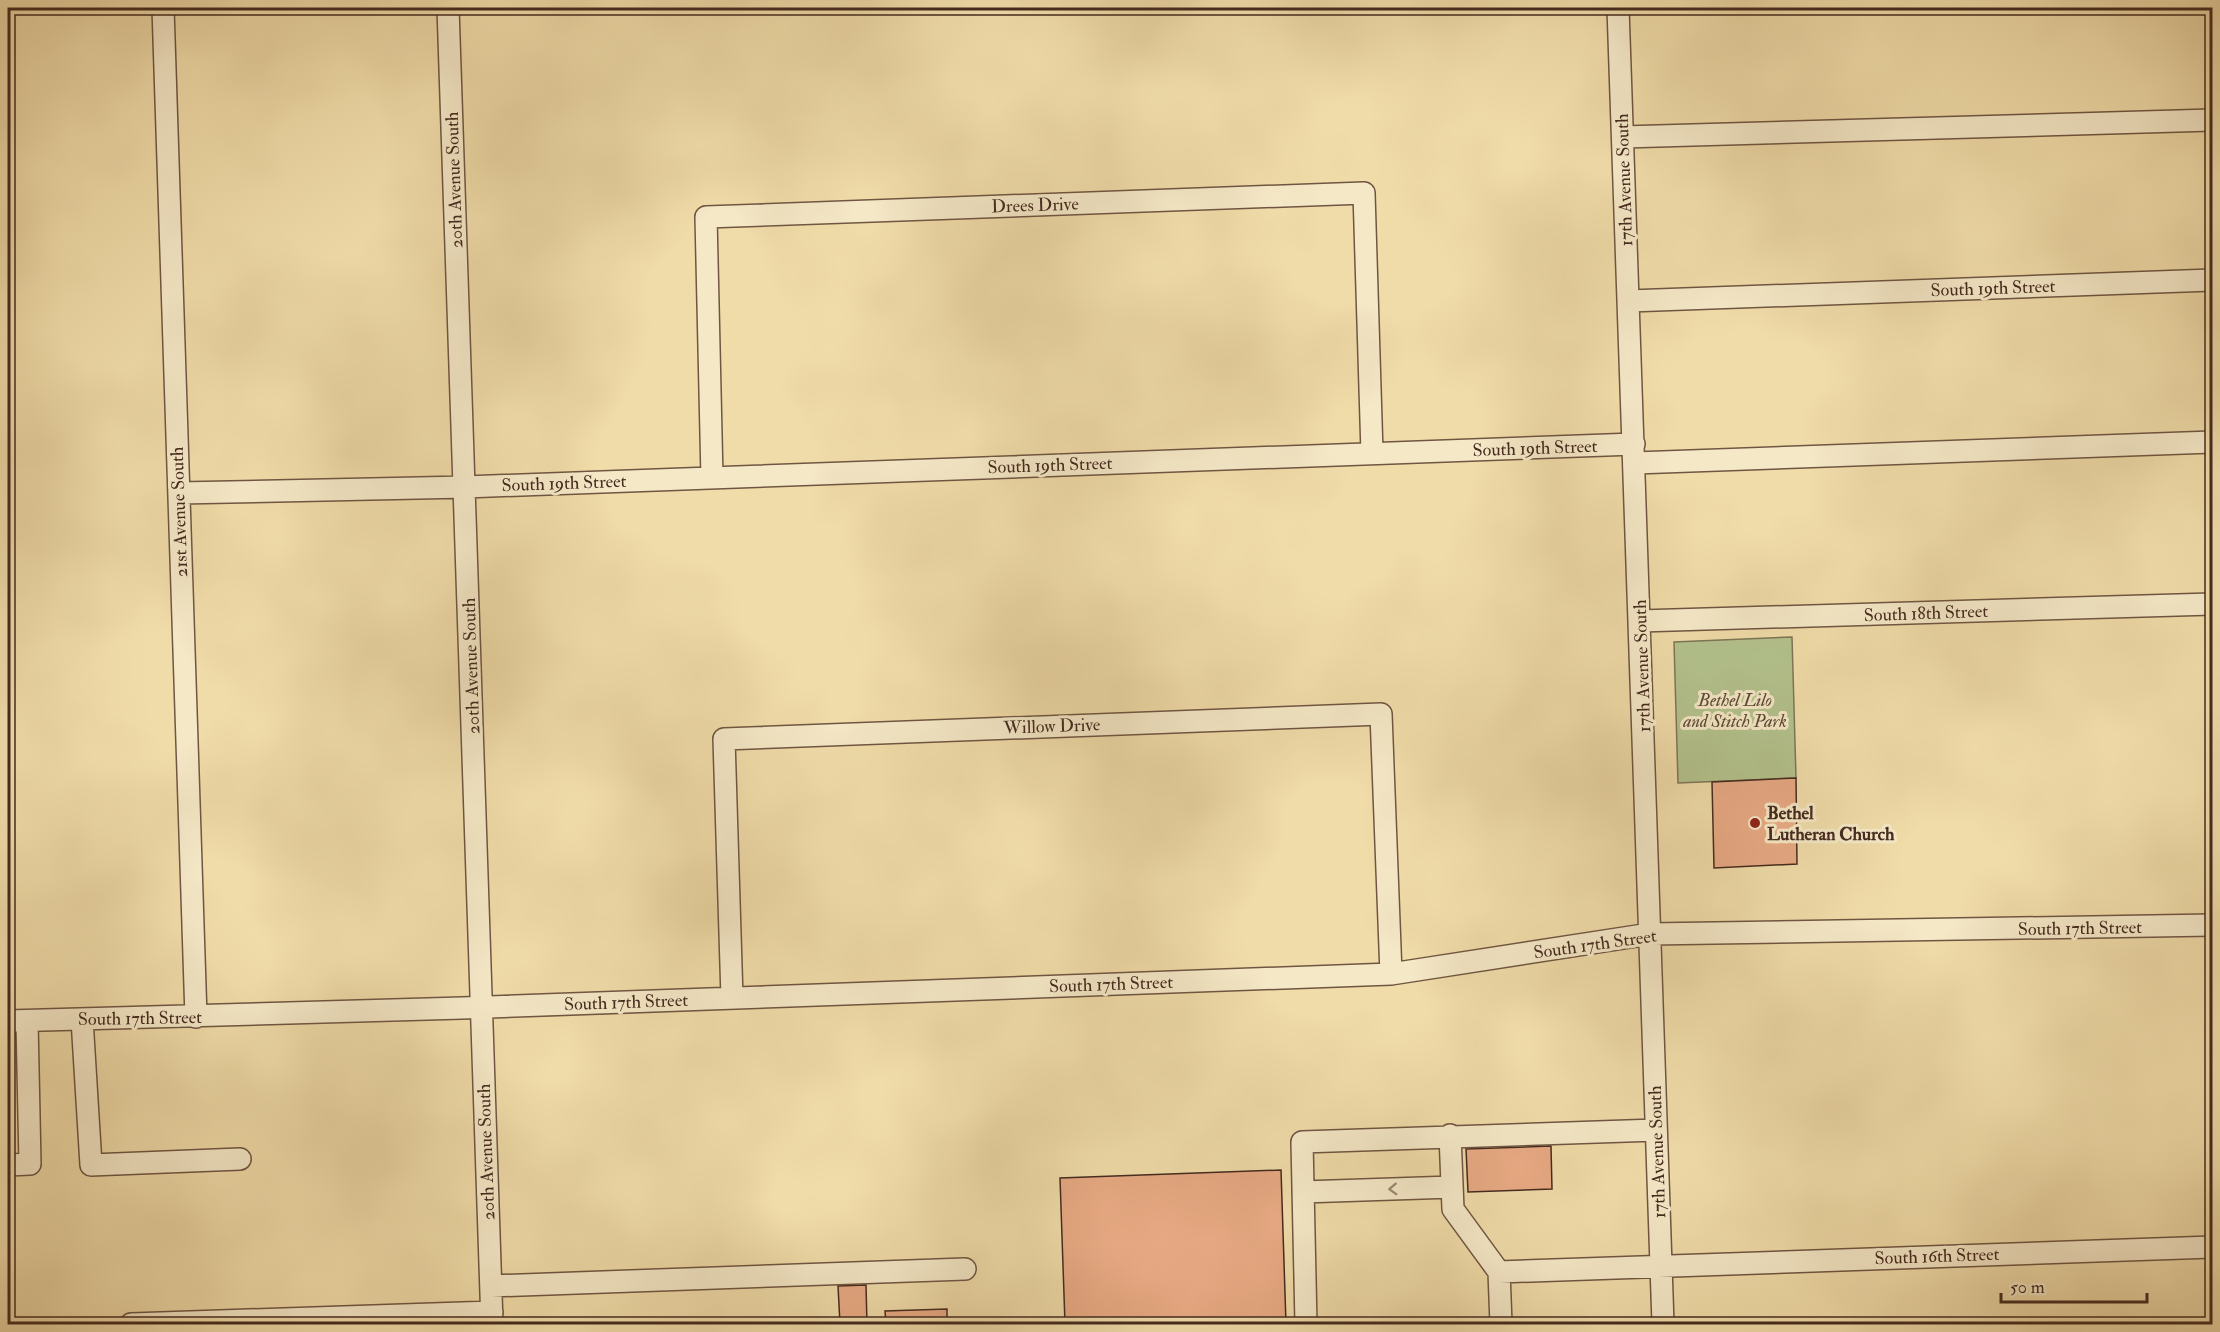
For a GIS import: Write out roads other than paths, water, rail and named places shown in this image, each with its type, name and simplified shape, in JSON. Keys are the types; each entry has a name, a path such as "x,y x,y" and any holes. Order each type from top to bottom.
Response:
{"street":[{"name":"21st Avenue South","path":"163,8 196,1017"},
{"name":"20th Avenue South","path":"448,8 492,1318"},
{"name":"17th Avenue South","path":"1618,8 1663,1324"},
{"path":"1623,137 2212,120"},
{"name":"Drees Drive","path":"712,478 706,217 1364,193 1372,453"},
{"name":"South 19th Street","path":"1629,302 2212,280"},
{"name":"South 19th Street","path":"179,493 465,487 1372,453 1634,454 2212,442"},
{"name":"South 18th Street","path":"1640,621 2212,604"},
{"name":"Willow Drive","path":"732,998 724,738 1381,714 1391,974"},
{"name":"South 17th Street","path":"17,1021 196,1017 1391,974 1650,934 2212,926"},
{"path":"82,1019 91,1165 240,1159"},
{"path":"8,1165 30,1164 17,1021"},
{"path":"1306,1324 1302,1142 1450,1135 1656,1130"},
{"path":"1450,1135 1453,1209 1499,1272 1501,1324"},
{"path":"1303,1192 1452,1186"},
{"name":"South 16th Street","path":"1499,1272 2212,1247"},
{"path":"491,1286 965,1269"},
{"path":"131,1324 492,1318"}],"place":[{"name":"Bethel Lutheran Church","path":"1755,823"}],"park label":[{"name":"Bethel Lilo and Stitch Park","path":"1735,710"}]}
